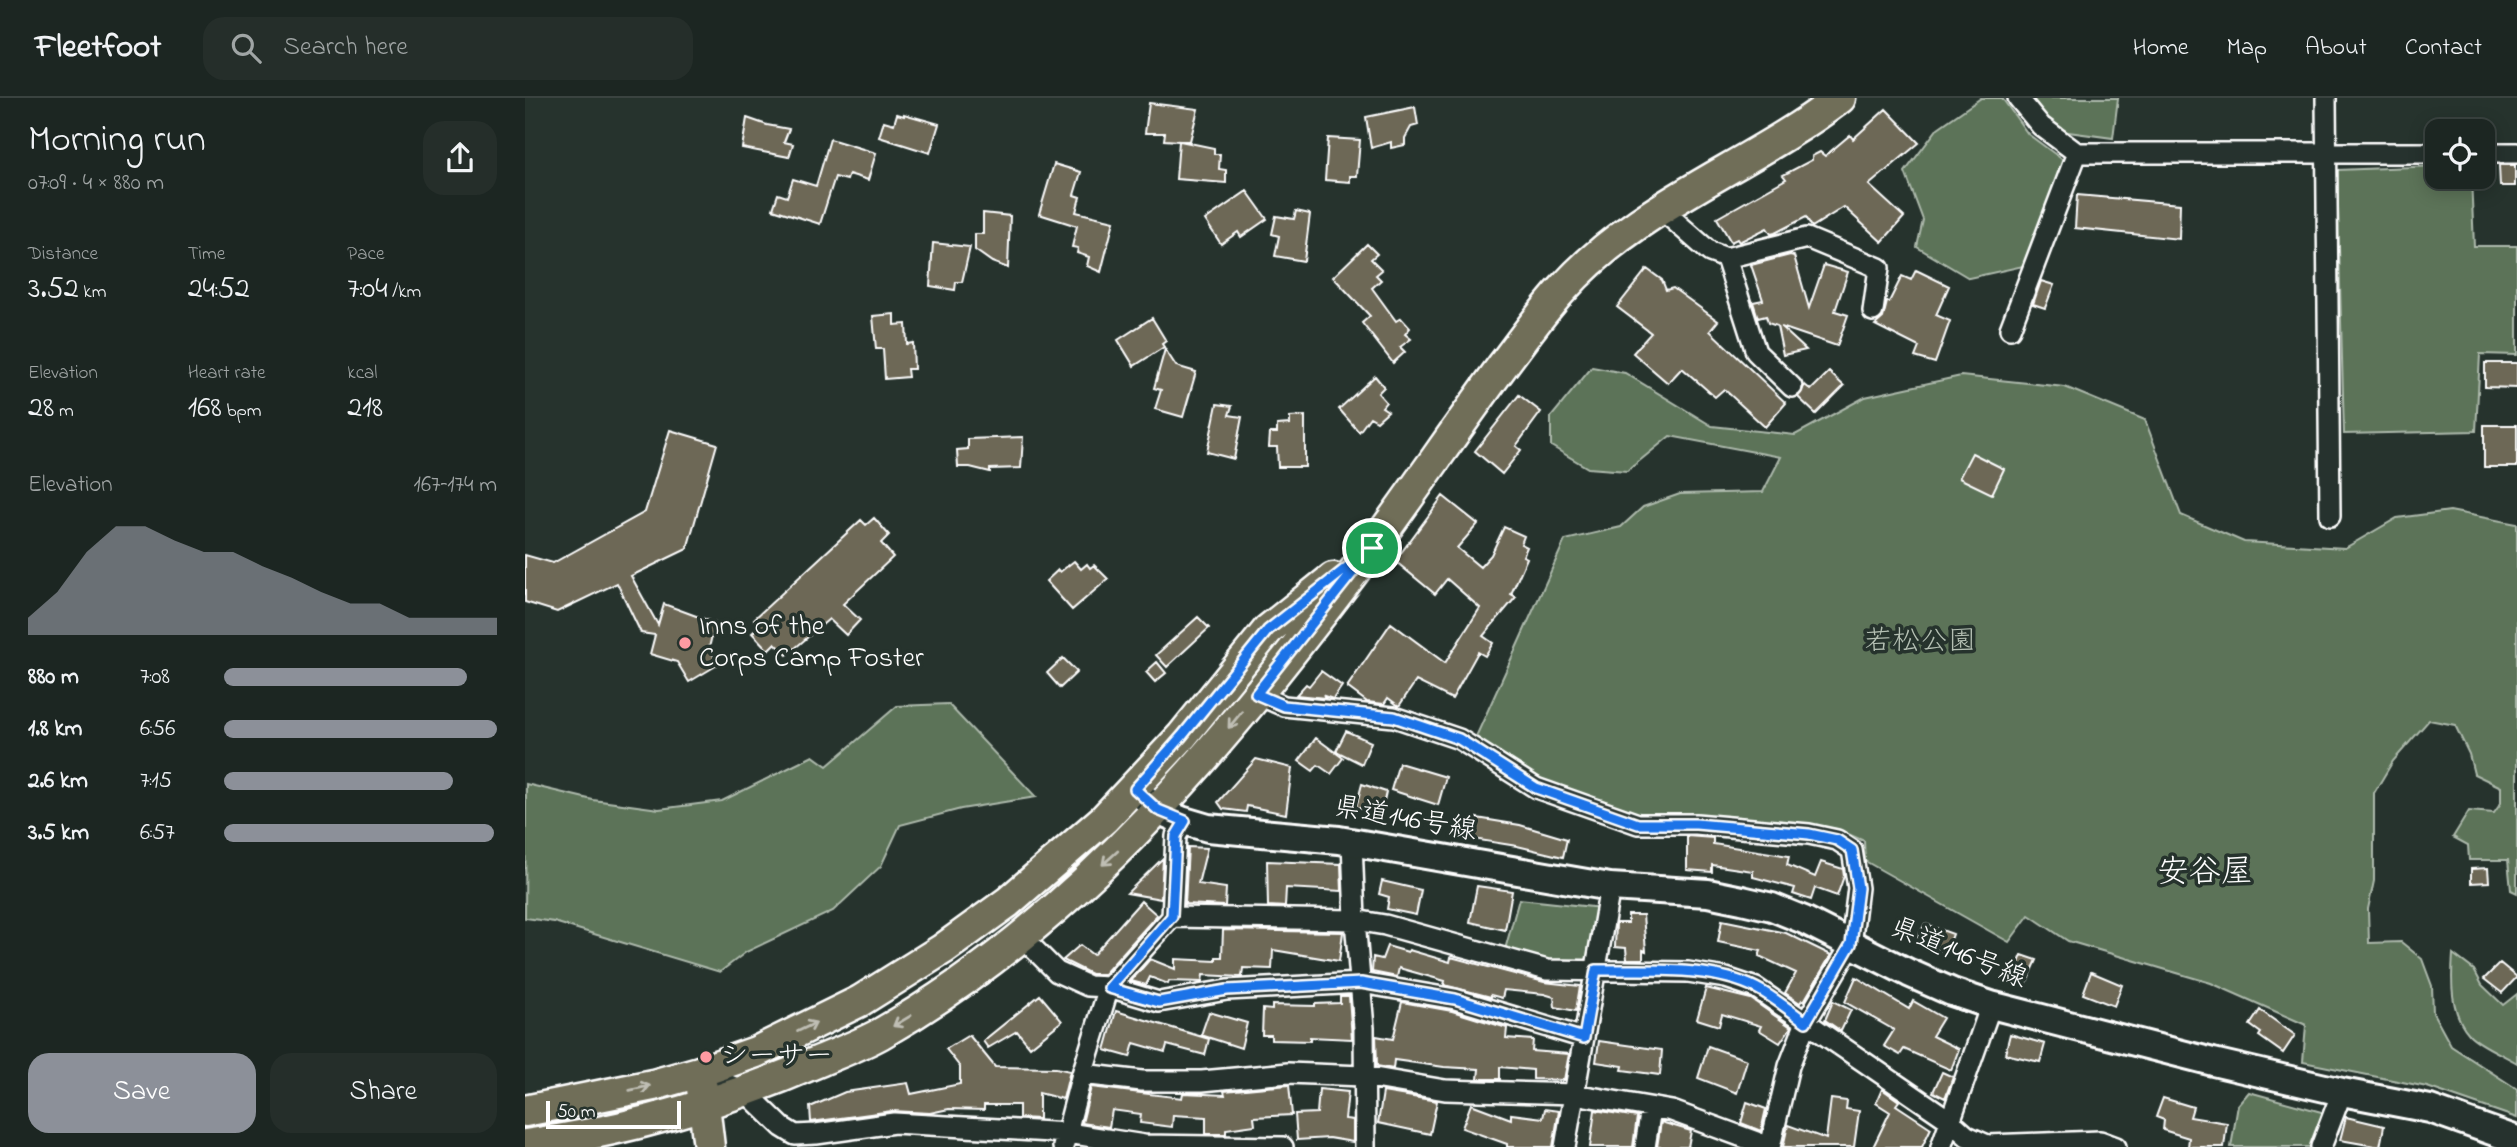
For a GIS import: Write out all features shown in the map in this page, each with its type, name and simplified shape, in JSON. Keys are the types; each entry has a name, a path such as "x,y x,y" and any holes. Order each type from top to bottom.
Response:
{"main road":[{"path":"525,1145 616,1128 705,1106 746,1092 876,1037 959,984 1021,936 1126,843 1184,782 1372,548 1449,438 1561,290 1603,250 1661,209 1786,135 1840,98"},
{"path":"525,1111 641,1088 756,1052 860,1001 943,949 1008,902 1104,819 1182,736 1268,630 1372,548"},
{"name":"県道146号線","path":"1135,789 1158,810 1208,828 1352,842 1610,887 1708,893 1772,907 1931,983 1991,1005 2342,1092 2430,1109 2517,1140"},
{"path":"699,1072 709,1147"}],"street":[{"path":"2018,98 2041,126 2077,153 2425,153"},
{"path":"2326,98 2330,516"},
{"path":"2010,329 2077,153"},
{"path":"2495,153 2517,153"},
{"path":"1661,209 1710,252 1726,258 1807,238 1879,268 1873,311"},
{"path":"1726,258 1756,352 1792,387"},
{"path":"1082,1074 1142,1081 1202,1081 1288,1073 1363,1076 1445,1090 1574,1094 1672,1111 1770,1147 1789,1066 1806,1022 1851,944 1858,888 1852,850 1837,840 1809,834 1696,824 1638,824 1536,788 1459,739 1394,717 1284,706 1256,694"},
{"path":"1066,1140 1082,1074 1109,988 1172,916 1176,836 1185,821"},
{"path":"1352,842 1364,1028 1365,1147"},
{"path":"1565,1147 1610,887"},
{"path":"1172,916 1355,920 1385,925 1547,970 1688,972 1726,978 1756,988 1949,1120 1967,1136 1987,1145 2101,1141 2116,1147"},
{"path":"1021,936 1057,972 1088,986 1109,988 1159,1002 1227,990 1361,983 1455,999 1584,1038"},
{"path":"1941,1147 1991,1005"},
{"path":"699,1072 746,1092 782,1127 795,1135 816,1135 894,1123 1144,1145 1283,1147"},
{"path":"2321,1147 2342,1092"},
{"path":"1645,1147 1651,1108"}],"green space":[{"path":"1981,98 2002,98 2028,134 2067,163 2028,265 1969,278 1917,247 1923,220 1905,172 1938,128"},
{"path":"2029,98 2118,98 2113,138 2061,131"},
{"path":"2425,167 2425,189 2472,189 2474,246 2517,246 2517,355 2480,354 2476,431 2344,434 2337,170"},
{"name":"若松公園","path":"1592,367 1625,373 1712,426 1795,435 1865,397 1961,376 2065,387 2145,420 2181,515 2244,542 2345,548 2397,518 2450,511 2517,524 2517,893 2511,890 2508,860 2469,860 2468,845 2453,837 2469,811 2494,813 2501,803 2501,787 2474,774 2469,754 2455,725 2429,720 2393,761 2374,793 2374,881 2368,909 2369,943 2401,942 2422,959 2432,986 2433,1013 2451,1046 2517,1089 2517,1118 2427,1087 2303,1062 2306,1025 2211,983 2068,941 2029,915 2009,942 1865,861 1864,841 1837,829 1692,819 1660,826 1551,784 1474,741 1565,540 1621,527 1643,507 1680,494 1763,492 1781,457 1670,436 1627,471 1588,468 1551,446 1551,417"},
{"path":"948,704 1036,797 961,809 900,825 881,866 833,911 746,952 720,972 554,922 525,918 526,784 593,800 659,809 722,801 813,756 827,766 897,706"},
{"path":"1519,899 1601,908 1593,967 1546,966 1504,953"},
{"path":"2453,954 2474,970 2482,985 2503,1005 2517,994 2517,1063 2479,1042 2463,1026 2453,996"},
{"path":"2249,1092 2325,1113 2314,1147 2231,1147 2238,1105"}],"building":[{"path":"1149,103 1198,109 1190,141 1180,141 1214,148 1214,154 1220,154 1219,169 1226,170 1226,183 1176,179 1179,141 1164,140 1165,133 1145,133"},
{"path":"1415,107 1418,125 1411,127 1405,138 1405,145 1391,148 1391,142 1371,148 1366,117"},
{"path":"1886,109 1919,143 1869,185 1904,217 1882,242 1844,207 1812,227 1806,217 1775,233 1771,234 1767,228 1739,242 1737,239 1731,242 1717,218 1786,179 1783,175 1812,160 1812,156 1820,152 1825,156 1850,135 1853,139"},
{"path":"897,114 939,124 930,153 879,137 884,121 894,124"},
{"path":"747,118 789,129 784,142 793,144 789,157 742,148"},
{"path":"1328,138 1360,140 1357,176 1350,176 1350,182 1325,180"},
{"path":"830,139 876,153 868,180 849,174 847,180 835,177 820,224 773,209 778,194 787,197 793,179 816,186"},
{"path":"1054,164 1081,172 1074,195 1080,197 1076,212 1114,221 1101,272 1087,266 1089,257 1077,253 1078,248 1072,247 1077,226 1039,214"},
{"path":"2499,165 2515,165 2515,186 2500,186"},
{"path":"1247,191 1267,219 1241,237 1238,232 1221,244 1205,220"},
{"path":"2077,195 2180,204 2179,239 2075,228"},
{"path":"1296,211 1310,214 1304,261 1275,256 1279,236 1272,234 1276,216 1294,219"},
{"path":"983,213 1010,216 1008,268 992,262 975,250 975,234 983,234"},
{"path":"933,243 970,247 962,282 956,282 955,290 930,286"},
{"path":"1367,244 1377,254 1371,259 1382,270 1376,275 1381,280 1372,288 1396,321 1401,318 1410,328 1405,334 1411,339 1400,347 1405,352 1393,363 1362,323 1370,316 1333,277"},
{"path":"1794,256 1809,308 1824,265 1848,272 1835,311 1848,315 1837,346 1781,327 1806,350 1783,355 1777,326 1768,323 1766,316 1758,318 1753,302 1763,300 1751,265"},
{"path":"1647,269 1662,280 1666,290 1673,288 1718,321 1710,331 1786,403 1765,427 1724,389 1715,397 1682,368 1668,383 1633,353 1651,333 1617,307"},
{"path":"1916,270 1949,286 1936,315 1950,321 1935,363 1915,357 1919,347 1875,325 1883,318 1887,302 1902,276 1911,280"},
{"path":"2041,281 2054,285 2045,308 2033,304"},
{"path":"894,314 894,325 906,324 907,344 913,343 914,369 907,369 908,377 885,379 883,349 876,349 873,316"},
{"path":"1152,318 1166,341 1162,344 1164,347 1134,366 1118,340"},
{"path":"1165,349 1176,366 1196,372 1183,417 1155,409 1161,390 1154,388"},
{"path":"2485,363 2517,363 2517,388 2485,387"},
{"path":"1829,372 1844,386 1816,414 1798,397 1805,385 1811,390"},
{"path":"1375,376 1384,387 1378,393 1386,402 1382,407 1388,411 1377,421 1370,417 1359,432 1339,409"},
{"path":"1519,395 1541,412 1516,446 1521,450 1502,474 1475,451"},
{"path":"1217,404 1232,406 1229,415 1242,417 1234,459 1207,452"},
{"path":"1305,416 1305,467 1278,467 1277,447 1269,447 1270,433 1277,433 1277,425 1290,424 1290,417"},
{"path":"2484,425 2517,425 2517,467 2484,467"},
{"path":"670,430 717,444 687,549 631,576 658,625 664,604 715,623 709,648 719,664 689,682 677,662 650,654 655,635 641,633 617,583 557,612 525,602 525,555 553,563 645,512"},
{"path":"1023,437 1021,468 990,469 990,472 958,467 957,450 968,449 968,439"},
{"path":"1972,453 2004,469 1992,494 1959,478"},
{"path":"1443,496 1478,524 1457,548 1480,567 1491,555 1504,527 1524,536 1521,544 1527,547 1523,556 1527,558 1511,594 1516,597 1483,636 1493,643 1485,656 1478,652 1452,699 1416,681 1399,706 1388,698 1384,704 1367,702 1347,687 1391,623 1445,663 1480,608 1447,579 1435,594 1395,561"},
{"path":"874,518 889,535 881,543 893,557 843,604 860,620 846,635 829,619 787,655 775,643 768,650 752,633 760,626 754,619 861,520 866,525"},
{"path":"1074,561 1081,569 1087,564 1090,568 1094,565 1108,579 1072,610 1046,581"},
{"path":"1198,617 1209,628 1167,667 1156,655"},
{"path":"1063,658 1077,672 1060,688 1047,673"},
{"path":"1157,662 1166,673 1155,682 1146,672"},
{"path":"1321,671 1342,686 1333,699 1296,695 1306,684 1309,686"},
{"path":"1346,731 1371,742 1362,764 1336,751"},
{"path":"1316,738 1343,758 1331,774 1318,765 1313,771 1299,761"},
{"path":"1256,759 1292,768 1286,814 1247,806 1246,812 1223,809 1218,802"},
{"path":"1399,763 1446,777 1438,805 1391,790"},
{"path":"1362,784 1386,792 1381,814 1356,807"},
{"path":"1477,818 1520,825 1567,839 1563,857 1473,839"},
{"path":"1687,836 1713,838 1713,844 1789,856 1787,865 1815,877 1821,862 1843,869 1844,876 1837,896 1815,888 1811,900 1793,894 1795,888 1753,877 1753,871 1712,865 1712,872 1687,870"},
{"path":"1188,847 1207,848 1198,884 1226,888 1225,906 1185,904"},
{"path":"1163,858 1161,899 1127,893"},
{"path":"1267,861 1341,864 1342,891 1286,888 1285,907 1268,906"},
{"path":"2488,868 2489,882 2471,883 2471,869"},
{"path":"1382,881 1421,890 1416,915 1387,909 1389,897 1379,894"},
{"path":"1477,886 1512,891 1505,930 1470,922"},
{"path":"1141,901 1157,915 1104,974 1091,974 1063,960 1080,945 1093,955"},
{"path":"1628,915 1643,915 1646,951 1643,950 1643,959 1627,959 1626,948 1615,947 1616,923 1628,923"},
{"path":"1722,920 1786,933 1831,955 1804,1001 1800,1003 1785,993 1796,973 1759,956 1761,951 1718,942"},
{"path":"1925,924 1953,934 1946,953 1926,945 1928,941 1918,937"},
{"path":"1223,930 1343,932 1339,961 1273,950 1272,969 1243,968 1242,977 1203,975 1202,982 1169,981 1168,984 1150,977 1146,985 1131,981 1150,959 1175,969 1175,959 1216,961 1216,957 1222,957"},
{"path":"1387,946 1450,962 1451,957 1544,982 1580,986 1576,1011 1555,1007 1554,997 1544,994 1504,990 1502,998 1491,997 1444,985 1445,981 1399,968 1397,977 1372,972 1373,957 1382,959"},
{"path":"2022,955 2037,960 2027,982 2013,977"},
{"path":"2500,963 2517,977 2502,993 2484,979"},
{"path":"2091,972 2122,985 2114,1006 2083,994"},
{"path":"1856,977 1909,1009 1913,1001 1943,1018 1932,1036 1959,1049 1951,1070 1904,1049 1900,1055 1884,1046 1894,1030 1845,1002"},
{"path":"1706,988 1751,999 1791,1027 1780,1043 1759,1030 1761,1026 1722,1014 1719,1026 1697,1019"},
{"path":"1040,995 1062,1021 1030,1047 1017,1031 988,1048 983,1041"},
{"path":"1340,996 1349,996 1352,1039 1310,1037 1310,1041 1271,1040 1271,1035 1262,1035 1263,1009 1272,1010 1272,1005 1315,1006 1340,1003"},
{"path":"1833,1001 1851,1010 1841,1031 1825,1020"},
{"path":"1402,1002 1452,1011 1507,1028 1506,1038 1533,1040 1532,1051 1569,1054 1564,1080 1533,1079 1533,1070 1500,1067 1500,1079 1478,1079 1479,1069 1394,1060 1393,1069 1377,1066 1376,1036 1393,1039"},
{"path":"2260,1010 2295,1035 2283,1053 2259,1036 2261,1033 2250,1025"},
{"path":"1116,1011 1209,1039 1205,1055 1167,1045 1165,1052 1134,1043 1130,1057 1105,1050"},
{"path":"1209,1012 1247,1023 1241,1048 1201,1035"},
{"path":"2010,1034 2045,1044 2040,1062 2005,1054"},
{"path":"969,1035 995,1067 1056,1068 1070,1071 1063,1099 1039,1093 1039,1119 1019,1118 1019,1105 984,1105 984,1110 949,1109 930,1113 892,1111 811,1122 810,1107 845,1092 908,1083 911,1094 960,1084 960,1067 946,1049"},
{"path":"1599,1041 1662,1050 1660,1075 1622,1070 1623,1066 1596,1062"},
{"path":"1708,1046 1747,1060 1737,1093 1698,1078"},
{"path":"1942,1072 1953,1077 1945,1098 1933,1092"},
{"path":"1289,1085 1292,1115 1254,1117 1255,1125 1226,1129 1226,1134 1206,1134 1206,1117 1173,1115 1172,1127 1140,1123 1141,1114 1112,1110 1109,1127 1082,1123 1091,1087 1182,1098 1183,1093 1225,1095 1224,1091"},
{"path":"1319,1089 1348,1092 1345,1119 1353,1120 1353,1142 1329,1138 1297,1140 1295,1114 1317,1113"},
{"path":"1882,1089 1899,1101 1896,1105 1931,1128 1922,1147 1873,1147 1890,1112 1876,1103"},
{"path":"1383,1092 1437,1101 1430,1134 1378,1123"},
{"path":"2163,1098 2193,1107 2190,1117 2227,1123 2224,1147 2188,1147 2189,1138 2163,1130 2164,1120 2156,1117"},
{"path":"1831,1099 1847,1101 1846,1109 1859,1111 1854,1147 1783,1147 1788,1125 1826,1139"},
{"path":"1747,1102 1766,1109 1761,1131 1741,1123"},
{"path":"1471,1104 1511,1119 1511,1114 1543,1118 1545,1109 1559,1111 1553,1147 1507,1147 1507,1144 1462,1128"},
{"path":"1595,1110 1637,1117 1633,1147 1590,1147"},
{"path":"2346,1117 2384,1126 2380,1147 2340,1140"},
{"path":"1661,1122 1691,1131 1688,1147 1657,1147"}],"place":[{"name":"Inns of the Corps Camp Foster","path":"685,643"},
{"name":"シーサー","path":"706,1057"}],"district":[{"name":"安谷屋","path":"2205,873"}],"route":[{"path":"1372,548 1256,694 1284,706 1394,717 1459,739 1536,788 1638,824 1696,824 1809,834 1837,840 1852,850 1858,888 1851,944 1806,1022 1756,988 1726,978 1688,972 1596,970 1584,1038 1455,999 1361,983 1227,990 1159,1002 1109,988 1172,916 1176,836 1185,821 1158,810 1135,789 1268,630 1372,548"}]}
